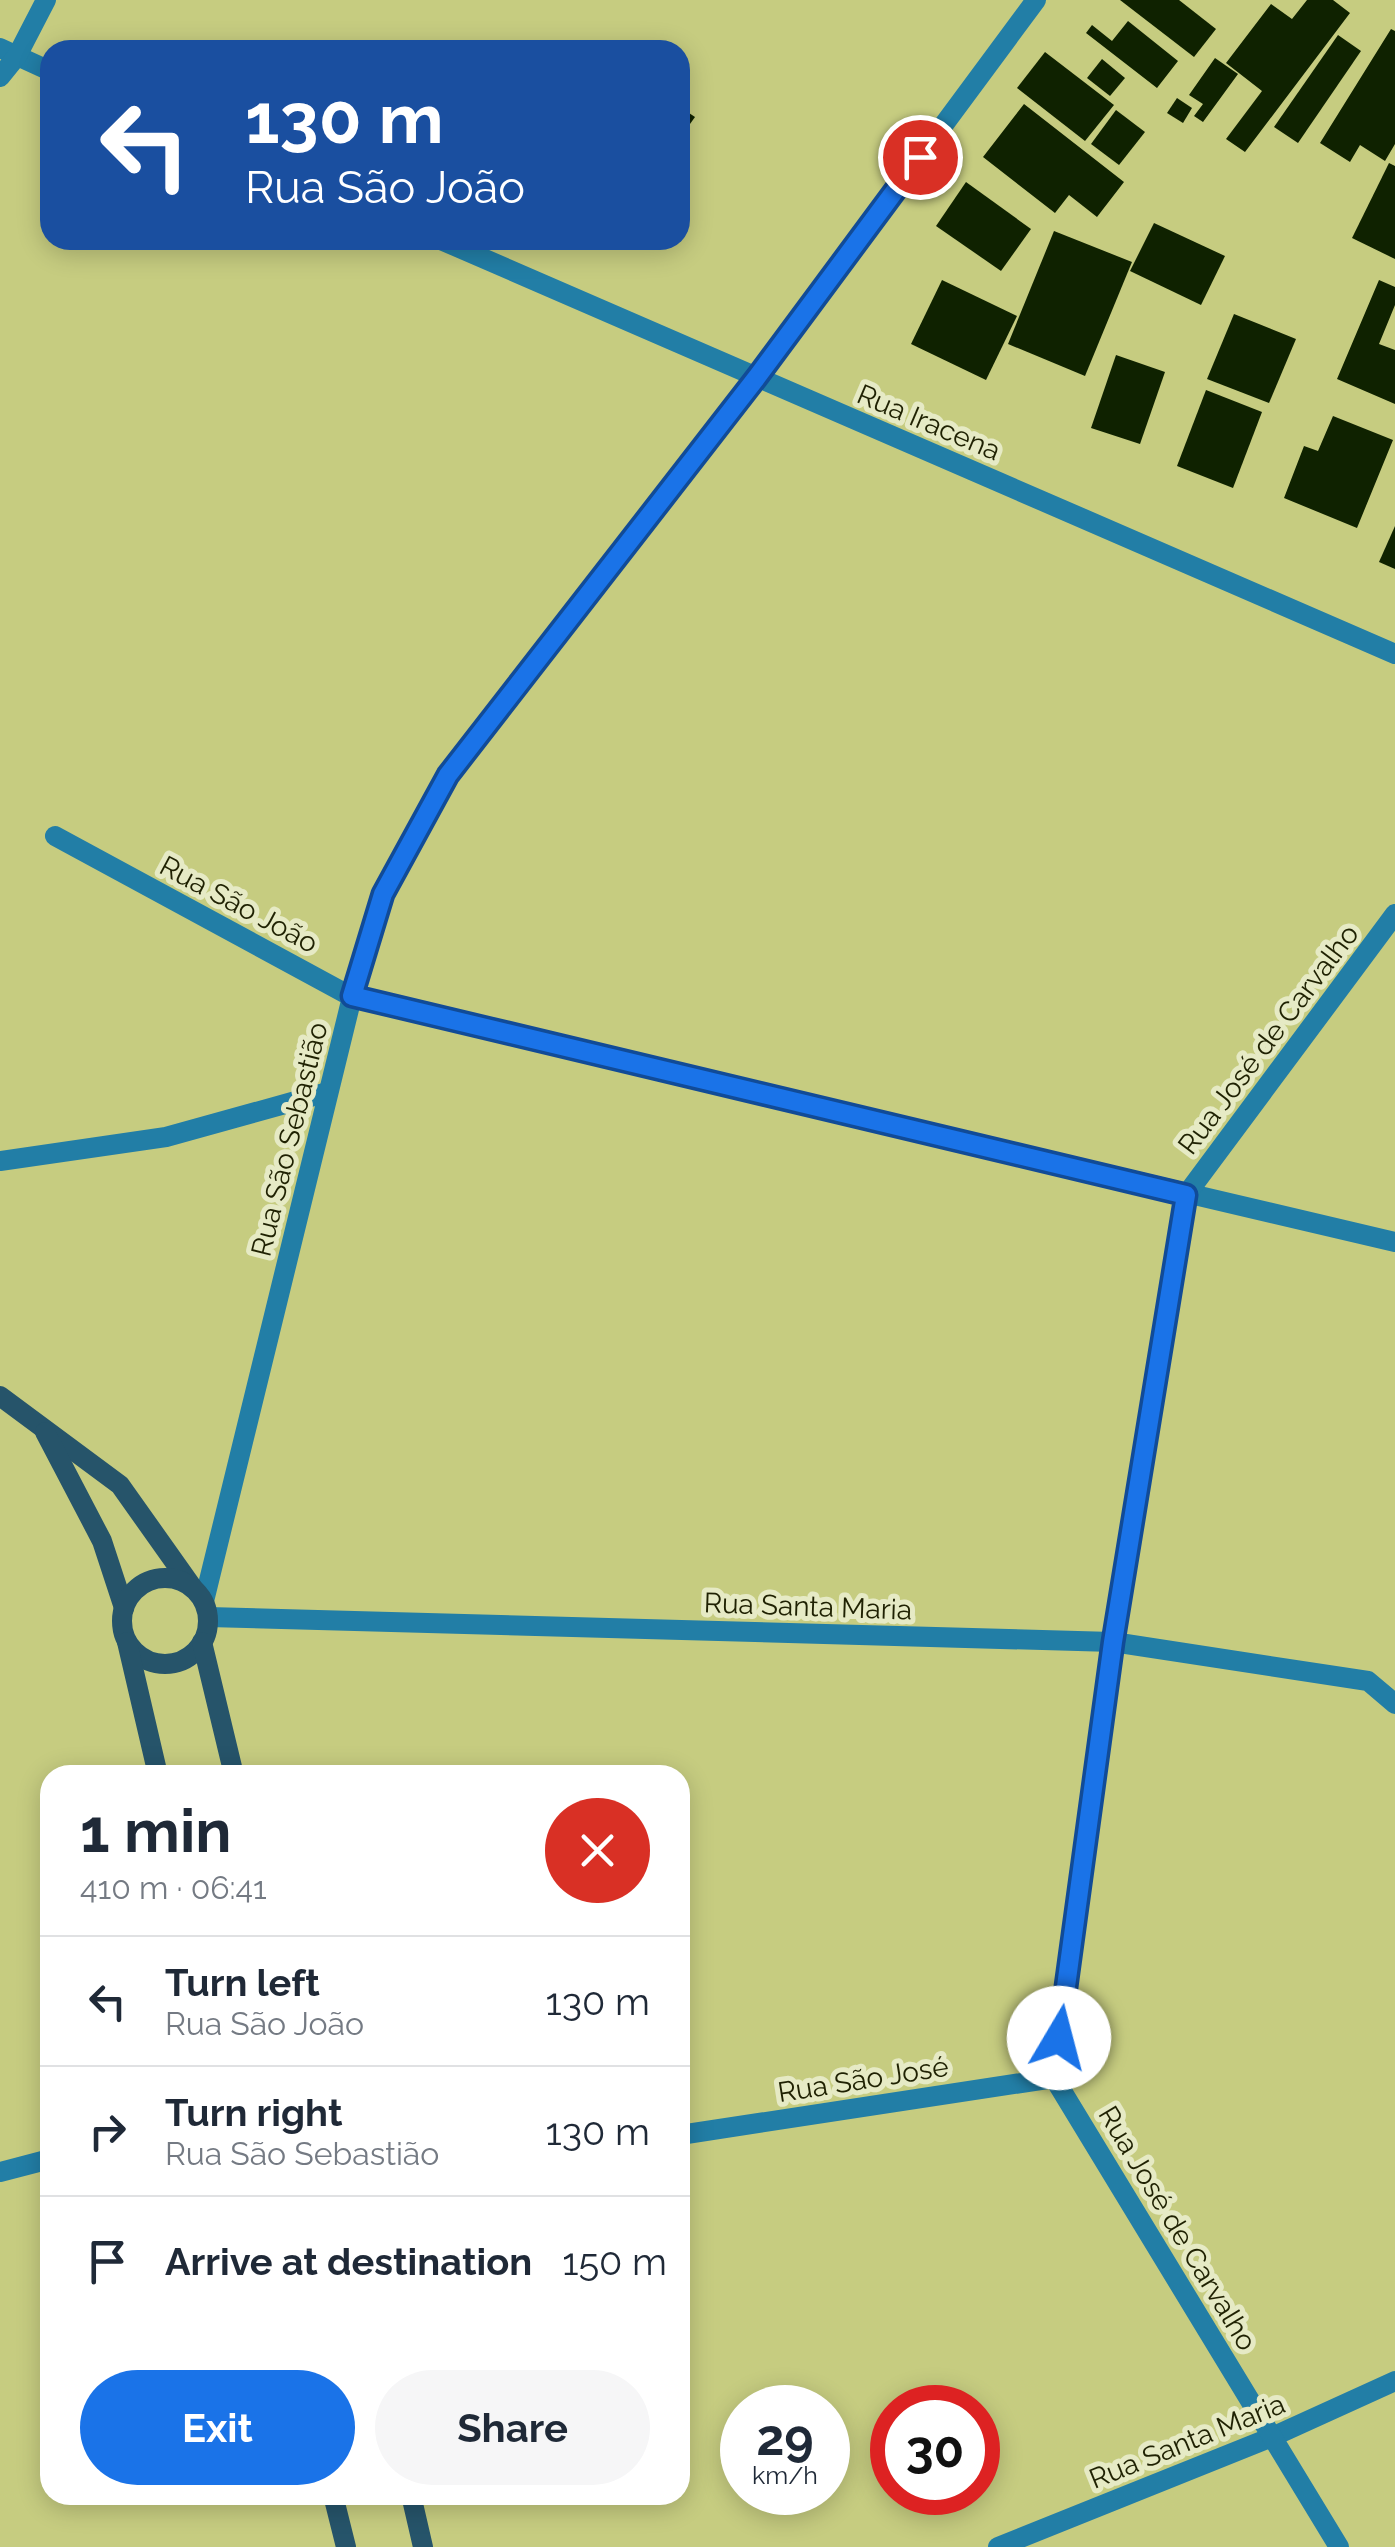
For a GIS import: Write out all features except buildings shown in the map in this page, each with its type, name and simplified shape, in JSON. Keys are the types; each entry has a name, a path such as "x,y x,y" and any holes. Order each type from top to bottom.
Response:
{"street":[{"path":"0,77 8,52 46,0"},
{"name":"Rua São Sebastião","path":"202,1602 352,996 383,894 448,775 757,377 1036,0"},
{"path":"8,52 40,66"},
{"name":"Rua Iracena","path":"464,250 1395,654"},
{"name":"Rua São João","path":"55,836 352,996 1395,1242"},
{"name":"Rua José de Carvalho","path":"1339,2547 1054,2078 1113,1642 1186,1195 1395,914"},
{"path":"0,1162 166,1137 328,1092"},
{"path":"0,1396 120,1484 202,1602 202,1642 232,1765"},
{"path":"42,1426 102,1541 124,1608 126,1640 156,1765"},
{"path":"124,1608 146,1582 178,1579 202,1602"},
{"name":"Rua Santa Maria","path":"202,1602 1113,1642 1368,1681 1395,1704"},
{"path":"126,1640 137,1654 169,1664 185,1659 202,1642"},
{"name":"Rua São José","path":"690,2133 1054,2078"},
{"path":"0,2172 40,2162"},
{"name":"Rua Santa Maria","path":"998,2547 1272,2438 1395,2381"},
{"path":"336,2505 346,2547"},
{"path":"412,2505 423,2547"}],"route":[{"path":"920,157 757,377 448,775 383,894 352,996 1186,1195 1113,1642 1059,2038"}]}
